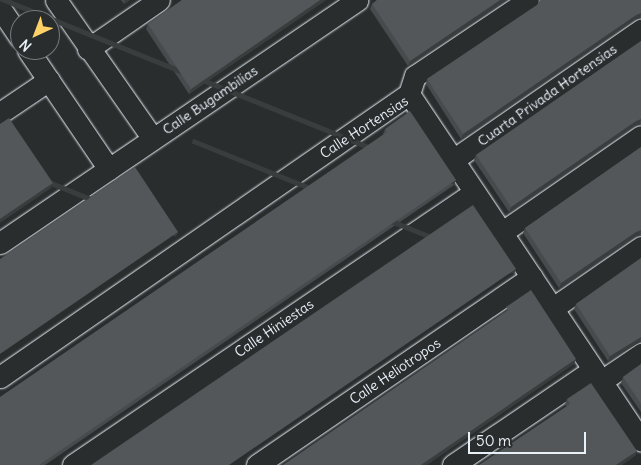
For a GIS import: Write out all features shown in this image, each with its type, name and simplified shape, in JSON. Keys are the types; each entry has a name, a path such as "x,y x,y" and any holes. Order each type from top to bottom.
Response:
{"street":[{"name":"Calle Bugambilias","path":"56,0 153,139 356,0"},
{"path":"88,48 159,0"},
{"path":"409,94 414,76 528,0"},
{"path":"0,8 10,23"},
{"name":"Cuarta Privada Hortensias","path":"453,160 641,30"},
{"path":"35,60 110,169"},
{"path":"0,113 49,80"},
{"name":"Calle Hortensias","path":"0,377 409,94 641,441"},
{"path":"501,233 641,136"},
{"path":"0,243 153,139"},
{"name":"Calle Hiniestas","path":"73,465 474,192"},
{"path":"553,308 641,247"},
{"name":"Calle Heliotropos","path":"257,465 532,277"},
{"path":"453,465 596,376 641,354"}],"building":[{"path":"182,0 320,0 191,89 148,24"},
{"path":"377,0 500,0 410,61 372,4"},
{"path":"540,0 641,0 641,13 463,134 427,79 537,5"},
{"path":"641,41 641,119 511,207 476,155"},
{"path":"410,111 456,180 39,465 0,465 0,397 387,132 385,129"},
{"path":"9,118 53,183 0,219 0,124"},
{"path":"641,147 641,230 561,283 525,228"},
{"path":"135,167 178,232 0,354 0,259"},
{"path":"473,205 516,269 229,465 91,465"},
{"path":"641,258 641,337 610,356 576,304"},
{"path":"531,290 576,359 421,465 283,465 508,310 506,307"},
{"path":"641,364 641,404 623,377"},
{"path":"591,383 637,451 616,465 479,465 570,404 567,399"}]}
